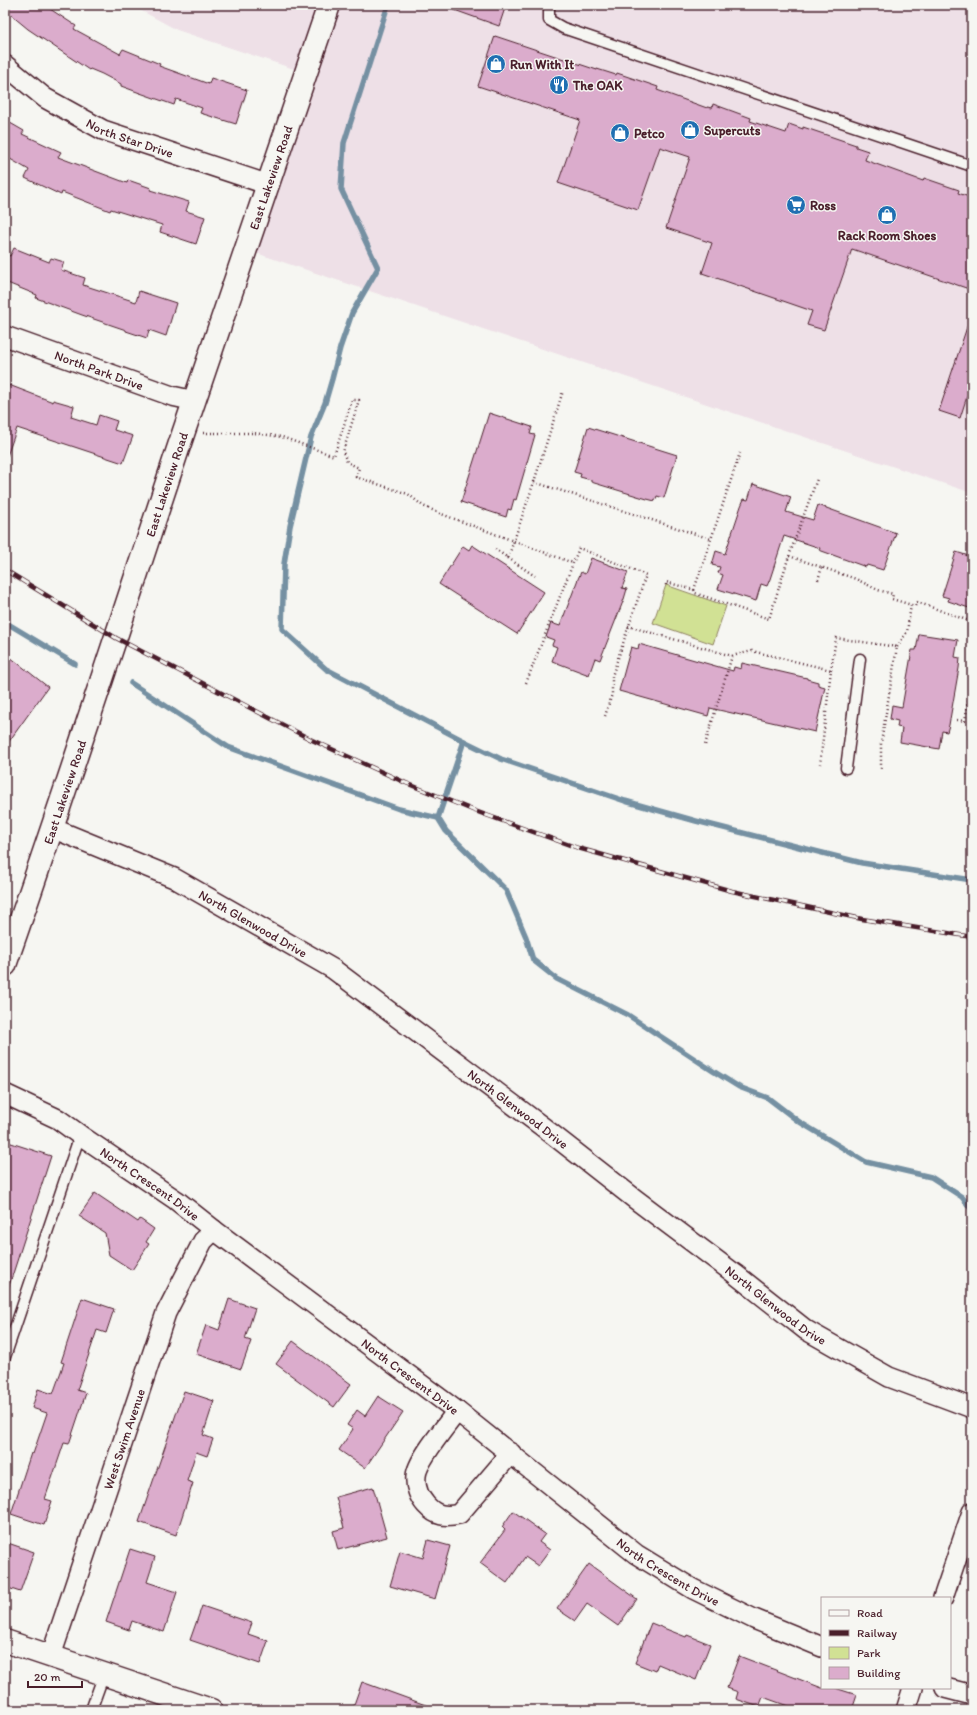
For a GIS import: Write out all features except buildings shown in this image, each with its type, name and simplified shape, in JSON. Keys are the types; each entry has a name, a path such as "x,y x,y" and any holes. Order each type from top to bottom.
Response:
{"main road":[{"name":"East Lakeview Road","path":"5,965 329,5"},
{"path":"5,1641 211,1710"}],"street":[{"name":"North Star Drive","path":"5,65 45,98 103,130 269,185"},
{"name":"North Park Drive","path":"5,336 172,396 195,401"},
{"name":"North Glenwood Drive","path":"52,828 174,878 333,969 543,1127 806,1330 889,1377 972,1408"},
{"name":"North Crescent Drive","path":"5,1094 58,1119 176,1200 457,1411 636,1554 693,1589 754,1619 821,1647"},
{"name":"West Swim Avenue","path":"51,1656 166,1313 203,1241 214,1230"},
{"path":"457,1411 420,1463 416,1475 420,1498 431,1511 446,1517 459,1514 511,1453"},
{"path":"943,1597 972,1512"},
{"path":"906,1710 913,1689"},
{"path":"949,1689 972,1695"}],"lane":[{"path":"549,5 549,20 563,28 972,166"},
{"path":"846,768 860,659"},
{"path":"5,1357 80,1135"},
{"path":"91,1710 104,1674"}],"path":[{"path":"508,558 563,392"},
{"path":"184,431 212,434 254,433 282,437 334,456 352,400 359,400 343,452 348,462 359,468 356,477 408,494 423,506 573,563"},
{"path":"694,590 740,453"},
{"path":"666,585 666,582 694,590 695,593 769,619 789,556 817,479"},
{"path":"534,482 711,539"},
{"path":"526,683 579,548 646,574 612,676 612,694 605,716"},
{"path":"495,549 535,576"},
{"path":"789,556 856,579 878,590 893,594 892,599 915,606 917,602 972,622"},
{"path":"818,580 822,567"},
{"path":"881,770 881,743 897,647 906,632 911,605"},
{"path":"628,626 732,656 752,651 831,670"},
{"path":"820,764 836,638 897,647"},
{"path":"705,745 732,656"},
{"path":"957,720 965,721 971,692 972,674 968,673"}],"shaded area":[{"path":"131,5 319,5 300,71 177,30"},
{"path":"341,5 972,5 972,493 256,253"}],"green space":[{"path":"666,585 726,606 713,644 653,623"}],"waterway":[{"path":"388,5 344,143 341,189 378,268 352,313 340,348 325,403 311,437 290,526 284,564 282,629 326,669 464,741 438,818"},
{"path":"5,622 75,664"},
{"path":"131,683 228,747 399,809 438,818 446,831 506,890 526,937 533,960 557,979 628,1015 713,1071 739,1087 768,1098 798,1121 866,1162 931,1177 962,1197 972,1210"},
{"path":"464,741 501,759 625,801 696,821 862,863 972,880"}],"railway":[{"path":"5,570 116,638 312,740 406,783 475,811 578,848 732,891 862,919 972,937"}],"place":[{"name":"Run With It","path":"496,64"},
{"name":"The OAK","path":"559,85"},
{"name":"Supercuts","path":"690,130"},
{"name":"Petco","path":"620,133"},
{"name":"Ross","path":"796,205"},
{"name":"Rack Room Shoes","path":"887,215"}]}
